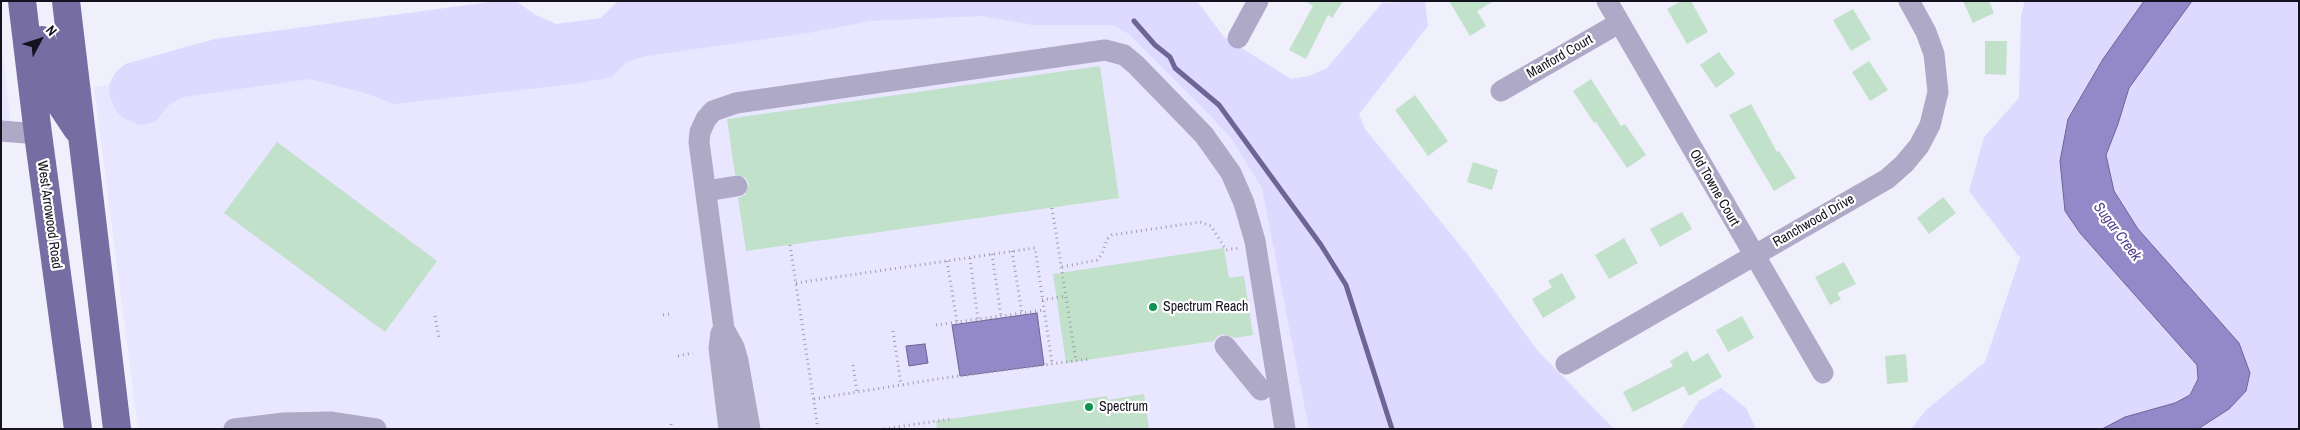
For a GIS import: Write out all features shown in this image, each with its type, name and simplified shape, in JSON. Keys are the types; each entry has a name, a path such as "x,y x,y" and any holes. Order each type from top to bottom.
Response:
{"main road":[{"name":"West Arrowood Road","path":"22,1 78,429"},
{"path":"36,1 45,57 57,99 81,135"},
{"path":"66,1 117,429"}],"street":[{"path":"1238,38 1258,1"},
{"name":"Old Towne Court","path":"1607,1 1822,374"},
{"name":"Ranchwood Drive","path":"1566,364 1886,179 1904,164 1919,146 1930,125 1934,111 1938,78 1934,54 1926,32 1909,1"},
{"name":"Manford Court","path":"1501,91 1619,23"},
{"path":"750,429 738,361 734,347 724,329 699,142 700,132 706,119 713,111 722,106 1105,50 1124,55 1204,135 1231,173 1244,202 1255,241 1285,429"},
{"path":"1,131 38,134"},
{"path":"706,191 737,186"},
{"path":"724,329 721,333 719,348 729,429"},
{"path":"1225,346 1261,390"},
{"path":"234,429 284,423 330,422 376,429"}],"path":[{"path":"1052,208 1066,287 1076,362"},
{"path":"1062,267 1097,260 1102,254 1107,239 1112,236 1200,222 1211,226 1226,250"},
{"path":"790,245 818,429"},
{"path":"796,283 1035,248 1052,363"},
{"path":"1012,251 1022,313"},
{"path":"992,254 1001,316"},
{"path":"970,258 978,319"},
{"path":"948,261 957,322"},
{"path":"1042,300 1066,296"},
{"path":"936,325 1044,310"},
{"path":"663,314 670,314"},
{"path":"435,316 439,338"},
{"path":"892,331 901,385"},
{"path":"678,356 693,353"},
{"path":"814,399 1052,363 1090,360"},
{"path":"853,365 857,392"},
{"path":"884,429 950,419"},
{"path":"671,424 672,429"}],"shaded area":[{"path":"497,1 516,1 534,14 556,24 601,18 618,1 1197,1 1224,37 1291,79 1309,76 1327,68 1382,3 1425,1 1428,26 1359,114 1365,129 1468,255 1538,351 1614,429 1309,429 1262,188 1231,138 1129,34 1112,25 1032,25 982,16 870,21 808,33 646,56 627,62 611,77 574,84 394,104 365,93 309,79 184,97 170,104 155,122 140,125 125,119 116,111 110,97 109,85 115,73 125,64 215,39"},
{"path":"765,1 1167,1 1609,429 138,429 94,87"},
{"path":"2025,1 2299,1 2299,429 1911,429 1926,410 1985,362 2020,258 1969,191 1984,137 2019,98 2021,16"},
{"path":"1,34 11,129 1,128"},
{"path":"1721,388 1746,408 1756,429 1681,429 1699,401"}],"water":[{"name":"Sugar Creek","path":"2144,1 2192,1 2129,88 2106,155 2114,191 2138,229 2239,343 2250,373 2246,391 2229,409 2198,429 2102,429 2125,417 2175,403 2190,395 2198,379 2197,365 2080,233 2065,211 2060,161 2068,119 2103,59"},
{"path":"1037,313 1044,365 960,376 952,325"},
{"path":"925,344 928,363 909,366 906,346"}],"building":[{"path":"1305,1 1343,1 1332,18 1328,15 1306,59 1289,50 1313,6"},
{"path":"1449,1 1494,1 1477,11 1486,26 1470,36"},
{"path":"1681,1 1691,1 1708,32 1687,44 1667,9"},
{"path":"1963,1 1989,1 1994,13 1973,23"},
{"path":"1853,9 1871,39 1851,51 1833,20"},
{"path":"1985,41 2007,41 2006,75 1985,74"},
{"path":"1719,52 1735,74 1716,88 1700,65"},
{"path":"1869,61 1888,90 1870,101 1852,72"},
{"path":"1100,66 1119,198 746,251 738,198 745,195 749,184 746,178 735,174 727,119"},
{"path":"1591,79 1621,126 1625,124 1646,155 1627,168 1573,91"},
{"path":"1415,95 1448,141 1428,156 1395,110"},
{"path":"1751,104 1777,152 1779,151 1796,178 1774,191 1729,115"},
{"path":"277,142 437,261 385,332 224,213"},
{"path":"1473,162 1498,170 1492,190 1467,182"},
{"path":"1943,197 1956,213 1929,234 1917,218"},
{"path":"1682,212 1692,229 1660,247 1650,229"},
{"path":"1624,238 1638,263 1609,279 1595,255"},
{"name":"Spectrum Reach","path":"1224,248 1229,278 1244,276 1253,335 1235,338 1223,334 1214,341 1066,363 1053,274"},
{"path":"1844,262 1856,284 1837,293 1841,299 1830,305 1815,277"},
{"path":"1562,273 1576,298 1543,318 1532,299 1552,287 1548,281"},
{"path":"1742,316 1754,338 1728,352 1716,330"},
{"path":"1687,351 1693,362 1708,353 1722,377 1689,396 1684,386 1633,412 1623,392 1673,366 1670,361"},
{"path":"1906,354 1908,382 1887,384 1885,356"},
{"name":"Spectrum","path":"1144,394 1149,429 937,429 936,421 1107,396 1108,400"}],"waterway":[{"path":"1134,21 1155,45 1170,57 1175,68 1219,105 1321,245 1346,285 1392,429"}],"place":[{"name":"Spectrum Reach","path":"1153,307"},
{"name":"Spectrum","path":"1089,407"}]}
